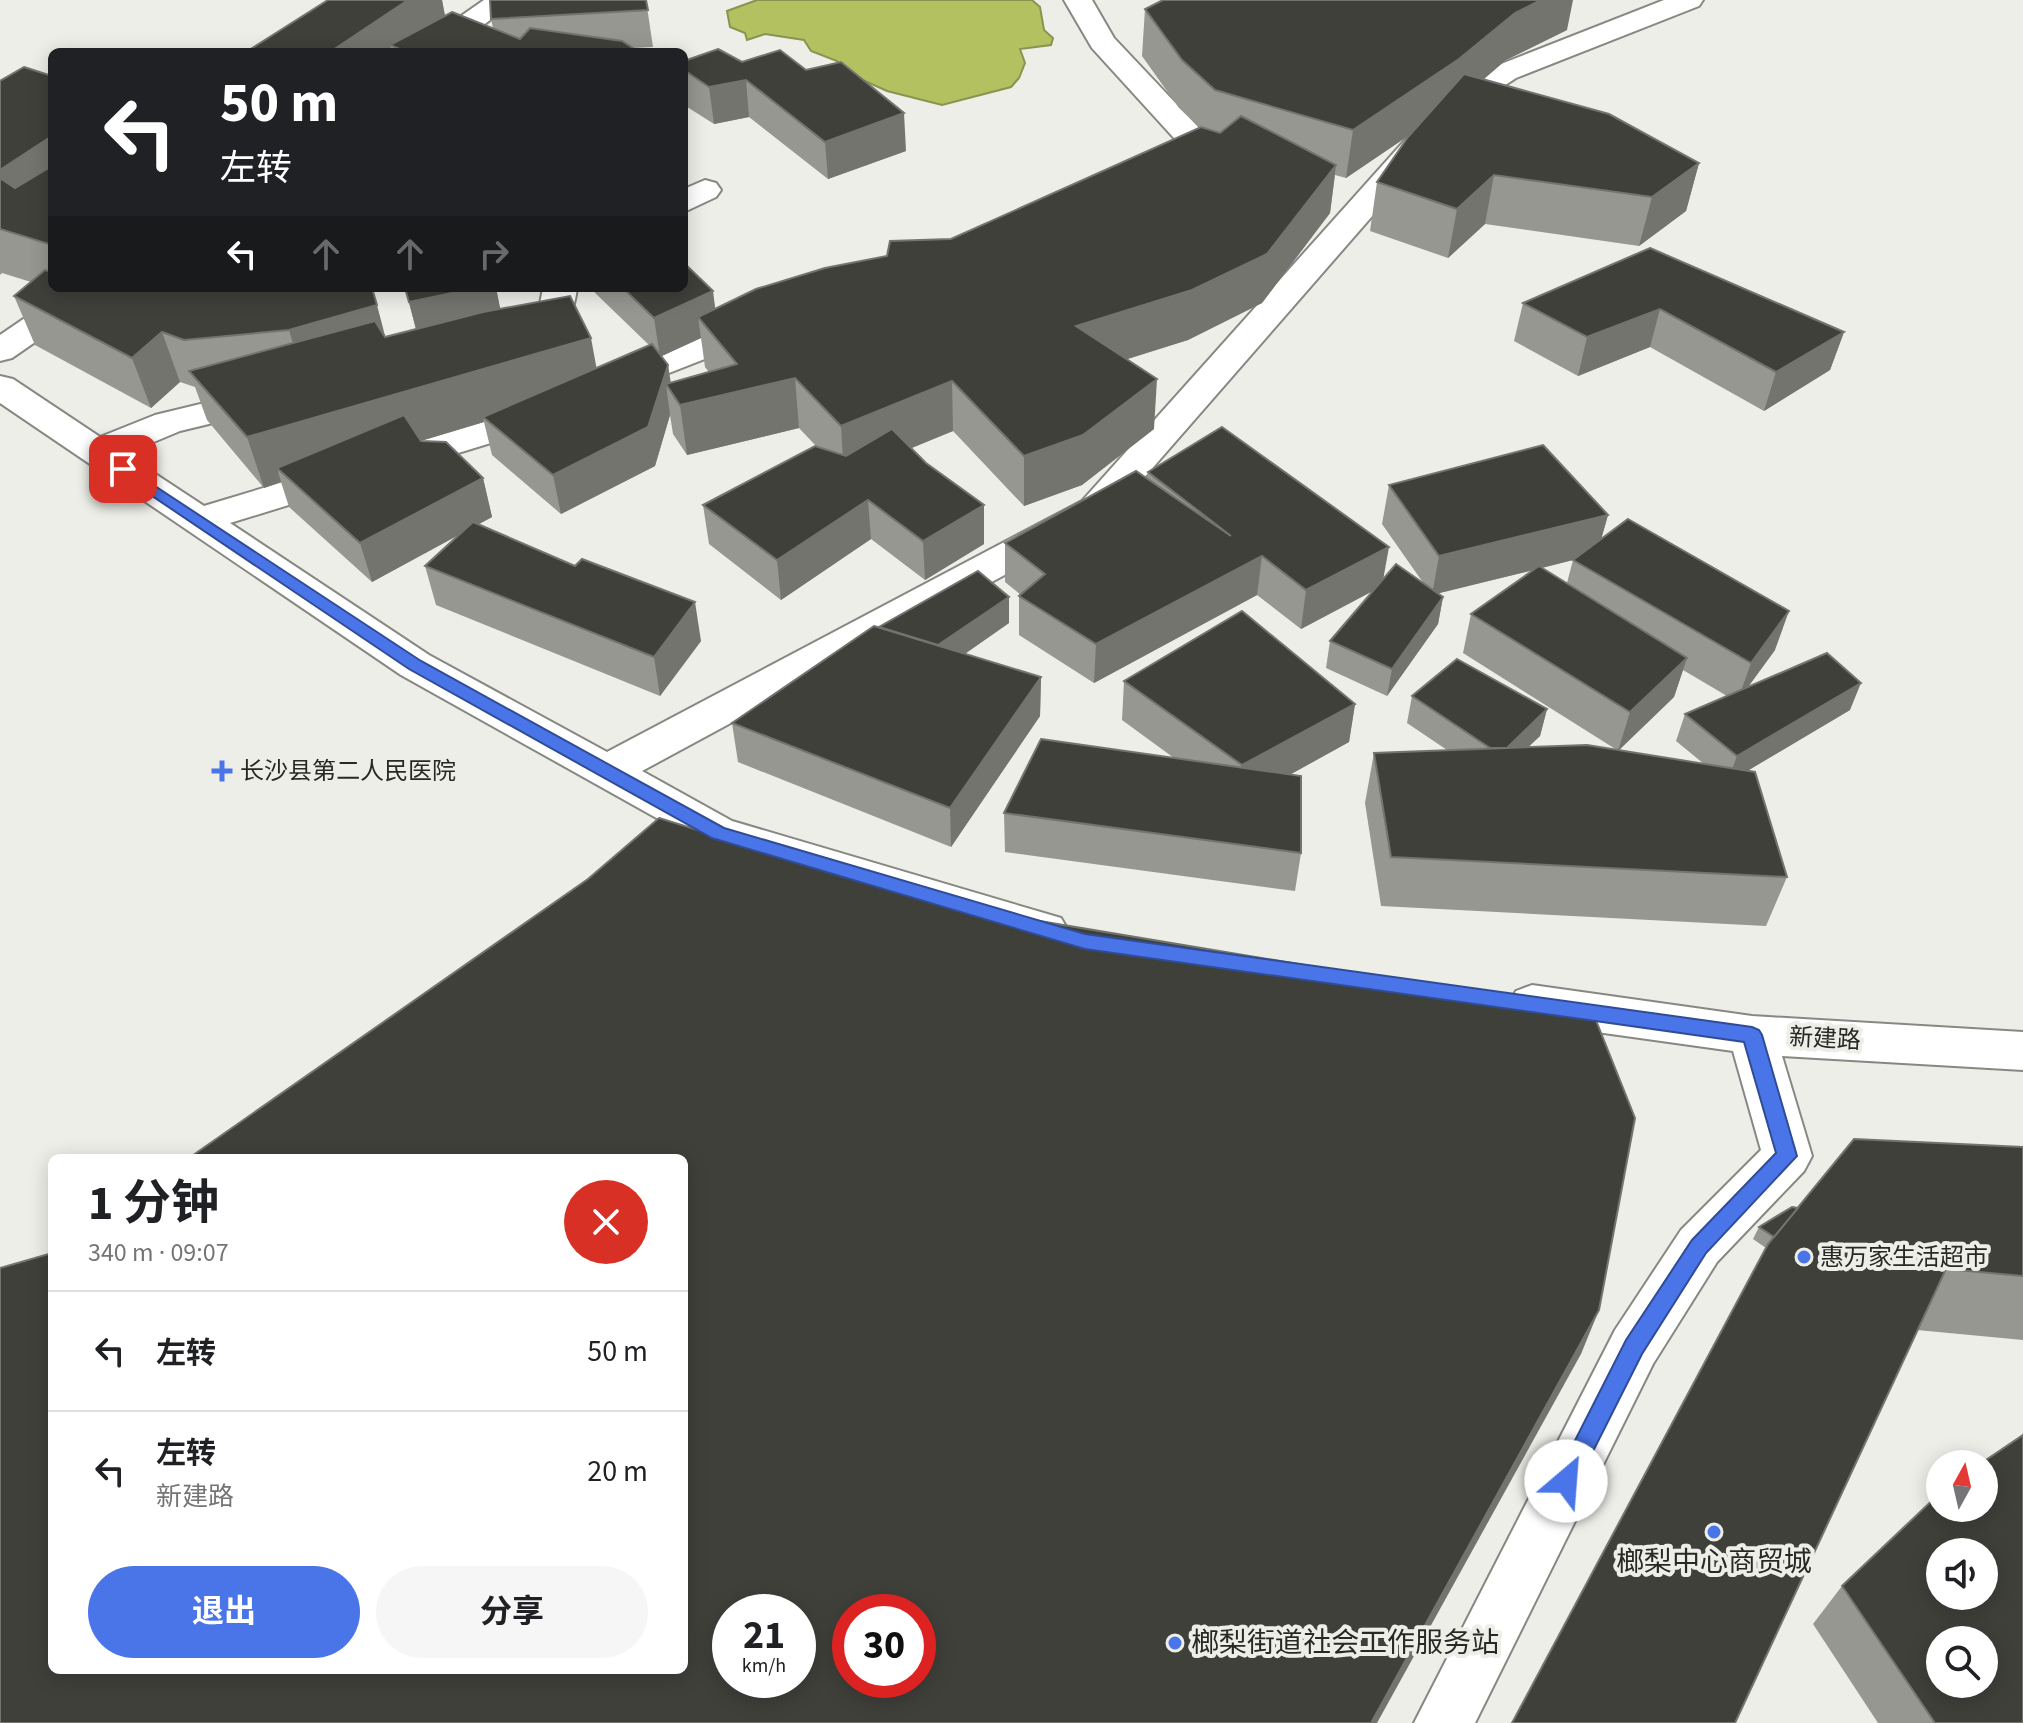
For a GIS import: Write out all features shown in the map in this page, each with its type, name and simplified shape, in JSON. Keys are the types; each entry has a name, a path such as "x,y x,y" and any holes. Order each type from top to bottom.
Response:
{"street":[{"path":"434,48 503,0"},
{"path":"1078,0 1124,46 1191,158 1264,175"},
{"path":"607,771 1095,510 1345,206 1451,107 1506,72 1689,0"},
{"path":"0,351 85,292"},
{"path":"488,346 544,333 555,322 559,292"},
{"path":"200,520 481,434 792,313"},
{"path":"0,387 415,665 718,833 1085,941"},
{"path":"97,452 168,423 301,391"},
{"name":"新建路","path":"1488,998 1752,1035 2023,1051"},
{"path":"1444,1723 1634,1347 1699,1246 1787,1156 1752,1035"}],"shaded area":[{"path":"757,0 1032,0 1040,7 1044,30 1053,38 1051,45 1020,49 1025,63 1011,87 942,105 887,91 847,73 837,61 811,51 804,40 765,34 747,40 745,33 730,27 727,11"}],"building":[{"path":"328,0 408,0 336,48 252,48"},
{"path":"490,0 646,0 648,10 491,19"},
{"path":"1163,0 1541,0 1515,13 1459,59 1353,130 1215,90 1182,60 1145,9"},
{"path":"452,12 520,39 530,28 622,41 633,48 397,48 390,45"},
{"path":"718,49 742,62 780,50 806,70 841,62 904,113 825,142 746,80 709,87 688,73 688,60"},
{"path":"24,67 48,75 48,139 0,170 0,81"},
{"path":"1464,74 1609,114 1699,163 1652,197 1494,175 1457,209 1377,182 1408,137"},
{"path":"1241,116 1336,165 1267,254 1192,290 1076,326 1157,379 1083,435 1024,456 952,381 841,426 795,378 680,405 666,384 737,364 698,317 756,289 825,268 887,256 890,241 951,239 1201,127 1220,133"},
{"path":"48,168 48,244 0,229 0,178 15,188"},
{"path":"1650,248 1844,332 1776,372 1660,309 1587,337 1523,303"},
{"path":"688,267 713,291 654,318 627,292 688,292"},
{"path":"45,270 48,271 48,292 373,292 377,305 289,330 184,340 162,332 132,358 14,296"},
{"path":"406,292 457,292 409,302"},
{"path":"570,296 591,338 247,437 189,371 375,321 385,337 483,312"},
{"path":"652,344 668,365 648,427 553,475 483,417"},
{"path":"404,415 421,441 446,442 483,478 360,543 277,468"},
{"path":"1222,427 1389,547 1306,590 1262,556 1096,644 1019,596 1045,574 1005,543 1136,471 1231,536 1148,472"},
{"path":"892,429 926,463 984,505 923,541 868,500 777,560 703,505 815,446 846,456"},
{"path":"1543,445 1608,515 1439,556 1389,485"},
{"path":"1628,519 1789,611 1751,663 1573,560"},
{"path":"473,522 575,566 582,559 695,602 654,657 425,566"},
{"path":"1396,564 1443,597 1392,669 1330,641"},
{"path":"1539,566 1687,658 1630,712 1471,614"},
{"path":"978,571 1009,597 938,645 879,627"},
{"path":"1242,611 1355,704 1242,765 1124,681"},
{"path":"874,626 1041,677 950,808 732,723"},
{"path":"1827,653 1861,683 1737,756 1685,714"},
{"path":"1457,659 1547,709 1507,748 1490,748 1412,696"},
{"path":"1041,739 1301,776 1301,853 1004,813"},
{"path":"1587,745 1755,772 1787,877 1391,857 1374,753"},
{"path":"659,818 937,904 1593,1013 1635,1118 1599,1310 1371,1723 0,1723 0,1268 48,1254 48,1674 688,1674 688,1154 195,1154 588,879"},
{"name":"榔梨中心商贸城","path":"1854,1139 2023,1147 2023,1276 1946,1269 1735,1723 1512,1723 1768,1244"},
{"path":"1792,1207 1798,1208 1774,1237 1759,1227"},
{"path":"2023,1435 2023,1723 1935,1723 1842,1586 1926,1506 1926,1522 1998,1522 1998,1452"}],"place":[{"name":"长沙县第二人民医院","path":"222,771"},
{"name":"惠万家生活超市","path":"1804,1257"},
{"name":"榔梨中心商贸城","path":"1714,1532"},
{"name":"榔梨街道社会工作服务站","path":"1175,1643"}],"route":[{"path":"123,469 415,665 718,833 1085,941 1752,1035 1787,1156 1699,1246 1634,1347 1566,1481"}]}
